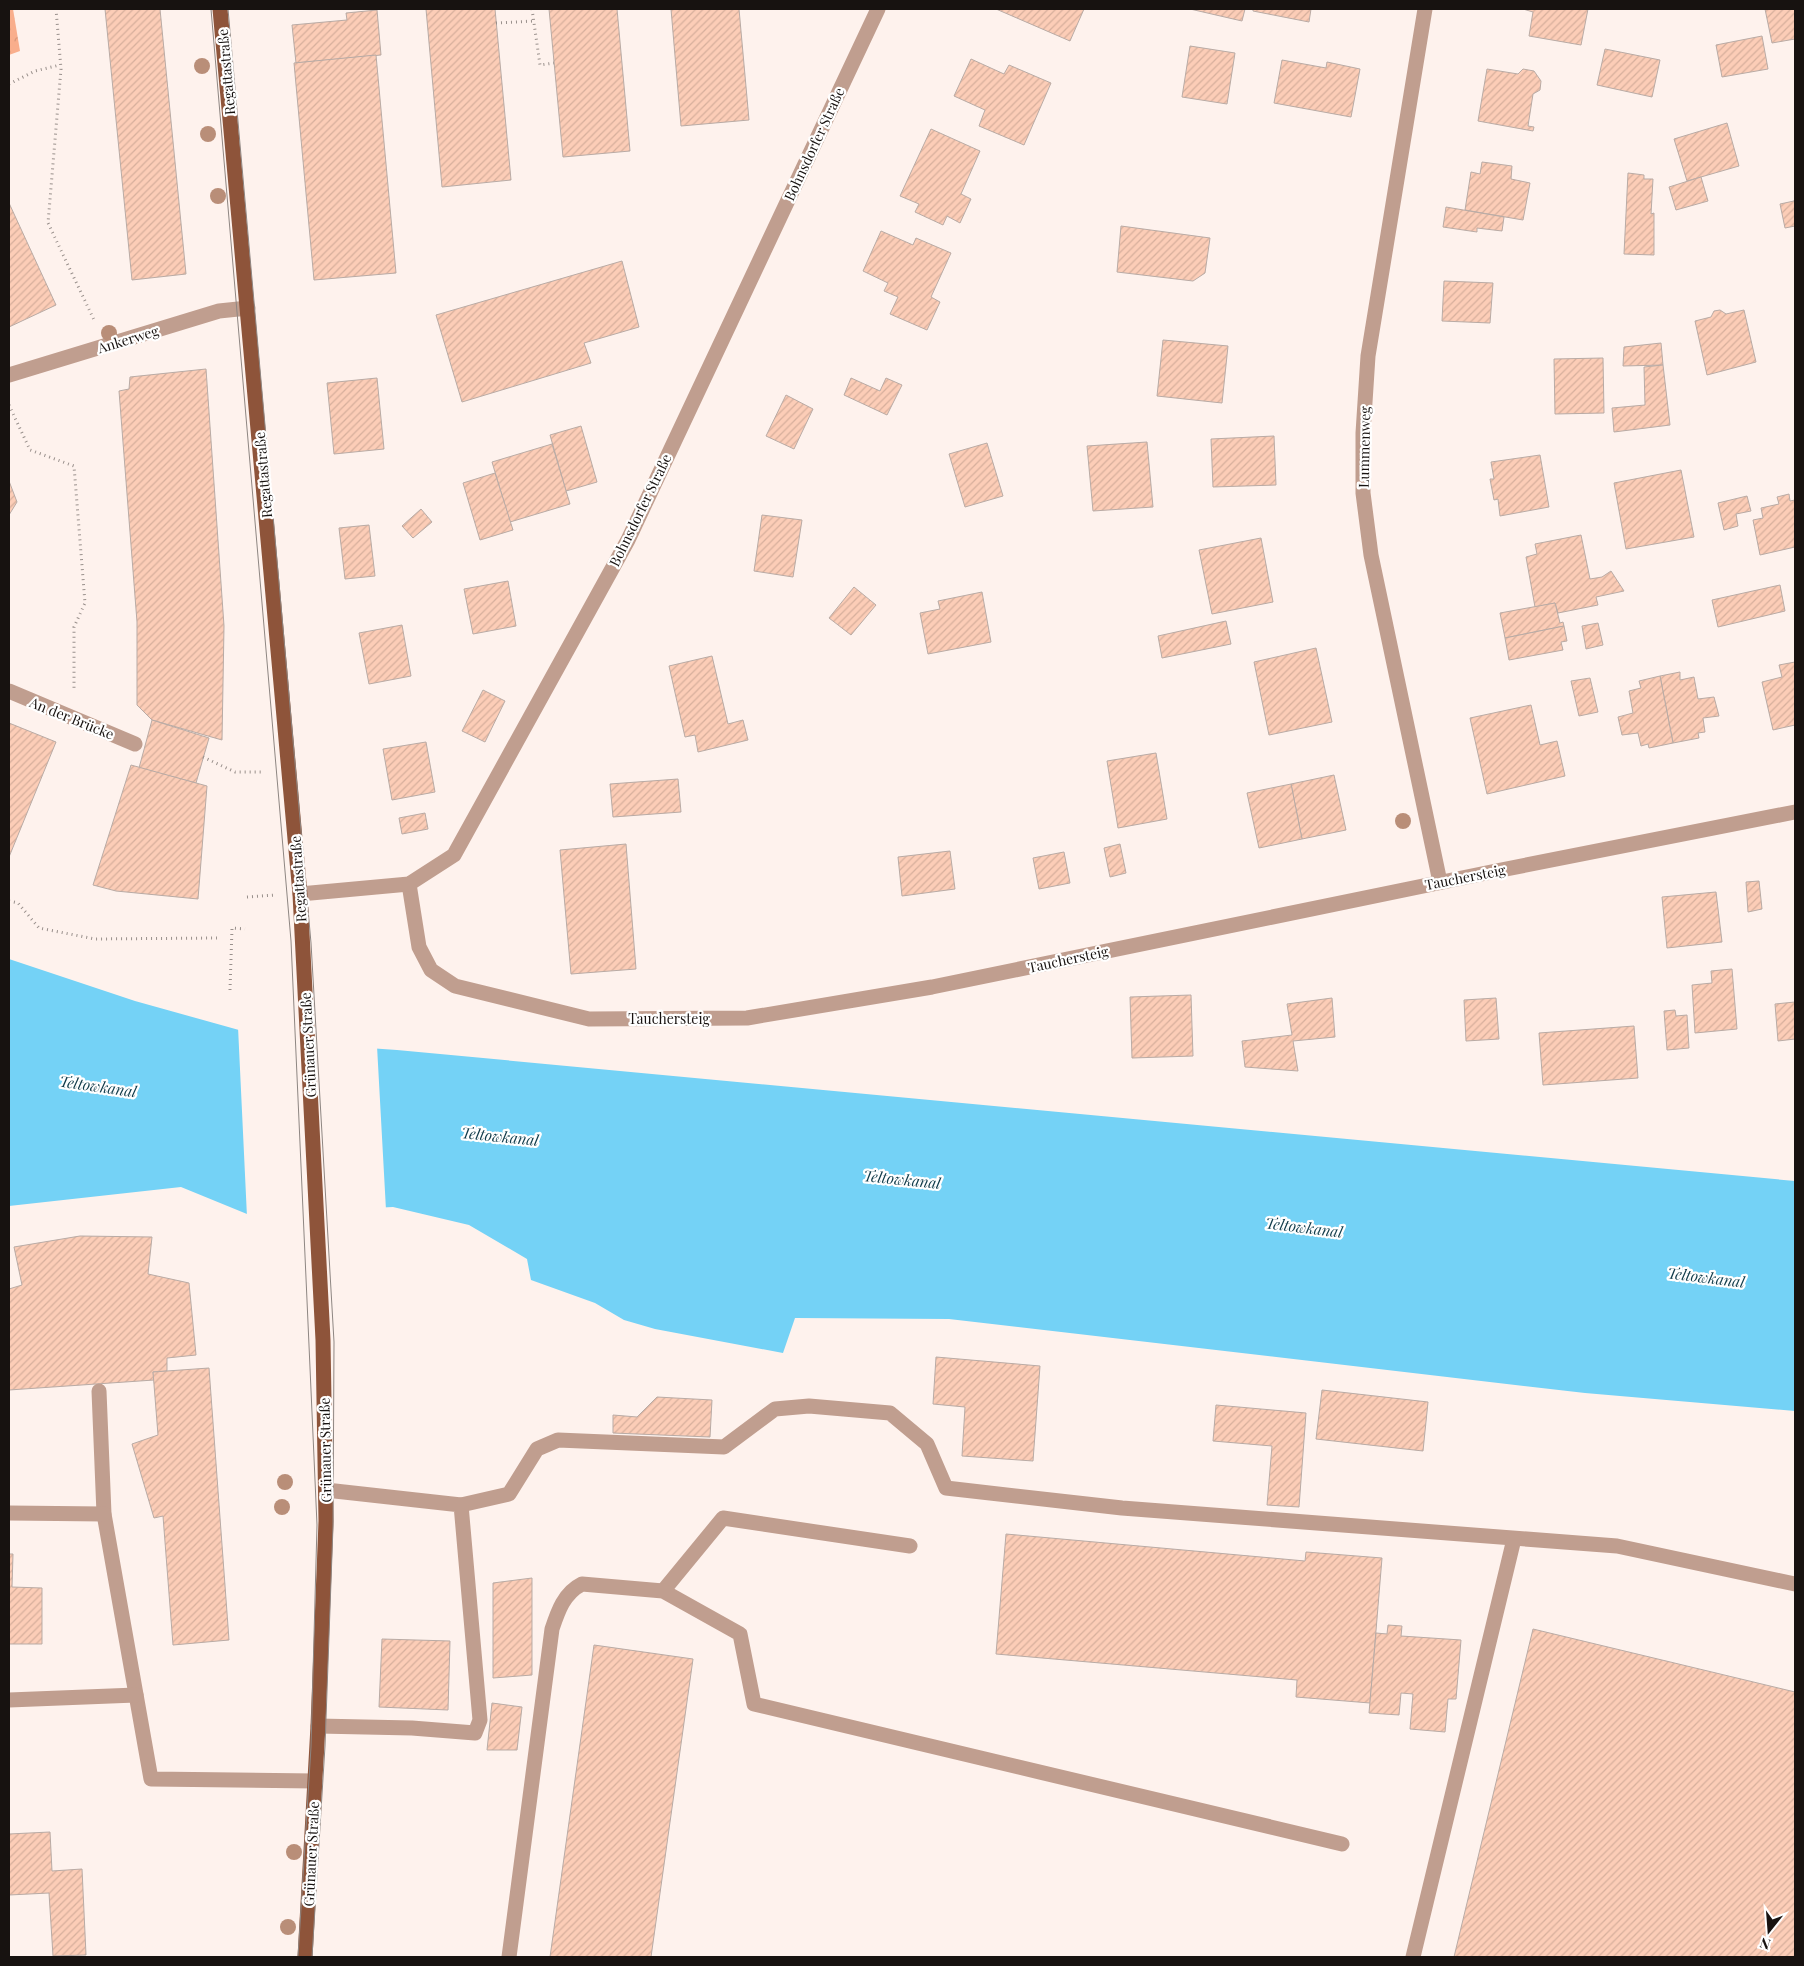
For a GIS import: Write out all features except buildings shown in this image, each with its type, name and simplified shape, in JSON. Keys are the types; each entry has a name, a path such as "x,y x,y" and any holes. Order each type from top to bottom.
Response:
{"main road":[{"name":"Regattastraße","path":"220,9 300,894 302,942"},
{"name":"Grünauer Straße","path":"302,942 323,1340 326,1490 318,1726 305,1957"}],"street":[{"name":"Bohnsdorfer Straße","path":"300,894 409,884 454,855 628,540 878,9"},
{"name":"Lummenweg","path":"1425,9 1368,356 1362,433 1363,493 1371,555 1440,882"},
{"name":"Ankerweg","path":"9,375 220,310 248,308"},
{"name":"An der Brücke","path":"9,692 136,744"},
{"name":"Tauchersteig","path":"409,884 419,947 431,970 455,986 589,1018 747,1018 932,987 1440,882 1795,812"},
{"path":"100,1391 104,1514 151,1779 315,1781"},
{"path":"326,1490 461,1505 510,1494 537,1449 558,1440 724,1447 775,1409 809,1406 890,1413 927,1444 946,1488 1122,1508 1617,1546 1795,1584"},
{"path":"318,1726 412,1728 476,1733 480,1720 461,1505"},
{"path":"9,1513 104,1514"},
{"path":"663,1590 723,1518 910,1546"},
{"path":"1413,1957 1514,1539"},
{"path":"509,1957 552,1629 559,1609 572,1589 582,1584 663,1590 740,1634 754,1704 1342,1844"},
{"path":"9,1700 136,1695"}],"path":[{"path":"56,9 60,66 48,223 95,321"},
{"path":"532,9 540,65 554,63"},
{"path":"496,23 534,21"},
{"path":"9,84 36,71 60,66"},
{"path":"9,405 30,450 74,466 85,603 74,626 75,719"},
{"path":"203,757 235,772 289,772"},
{"path":"9,900 18,903 40,928 95,939 218,938"},
{"path":"230,990 232,928 246,929"}],"green space":[{"path":"9,9 13,9 20,51 9,55"}],"water":[{"name":"Teltowkanal","path":"9,959 135,1001 282,1042 397,1050 1795,1181 1795,1411 1585,1393 949,1319 795,1318 783,1353 655,1329 624,1320 595,1303 531,1280 527,1259 469,1225 393,1207 247,1214 181,1187 9,1206"}],"pier":[{"path":"238,1027 283,1040 377,1046 386,1210 247,1217"}],"tram line":[{"path":"211,9 291,941 317,1525 311,1747 298,1957"},
{"path":"228,9 311,943 334,1342 333,1526 325,1746 312,1957"}]}
